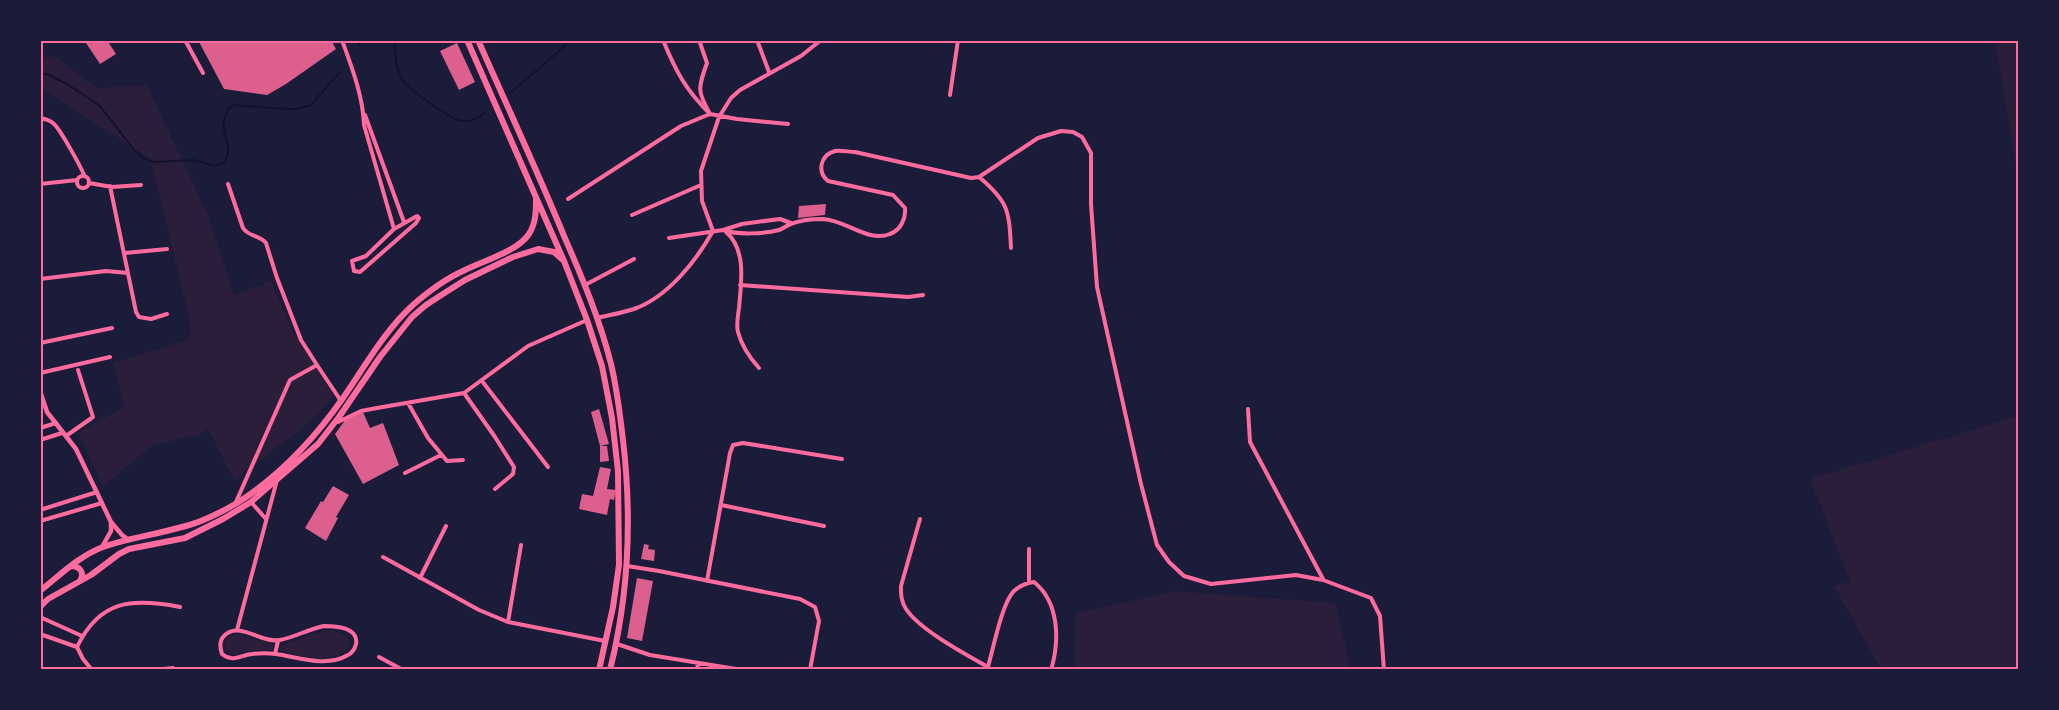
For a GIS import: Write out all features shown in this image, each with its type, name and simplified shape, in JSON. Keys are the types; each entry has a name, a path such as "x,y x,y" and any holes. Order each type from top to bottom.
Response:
{"main road":[{"path":"467,40 564,261 602,366 619,489 619,565 613,607 599,669"},
{"path":"478,40 551,205 597,318 611,364 628,482 627,566 616,644 610,669"},
{"path":"40,591 71,566 102,548 182,528 236,504 282,467 311,439 341,401 390,330 414,304 461,271 516,246 525,239 534,224 537,199"},
{"path":"40,607 48,599 75,585 129,549 185,538 250,502 318,444 380,357 412,317 426,305 465,280 525,253 545,249 554,252 564,261"},
{"path":"71,566 79,568 83,574 75,585"}],"street":[{"path":"184,40 203,73"},
{"path":"342,40 354,73 364,125 394,229"},
{"path":"663,40 673,66 691,95 710,114 719,117 788,124"},
{"path":"699,40 707,63 699,95 710,114"},
{"path":"757,40 769,72"},
{"path":"597,318 635,309 663,292 701,252 713,231 702,201 701,171 719,117 731,98 740,90 801,56 821,40"},
{"path":"950,95 958,40"},
{"path":"363,111 370,124 404,222"},
{"path":"568,199 681,126 710,114"},
{"path":"40,118 47,119 56,125 65,143 80,163 89,183"},
{"path":"723,230 742,234 779,230 792,223 826,219 872,236 891,234 899,228 906,214 905,207 893,195 828,181 821,172 821,164 829,154 837,151 883,158 962,177 979,177 1038,138 1061,131 1073,132 1082,137 1091,153 1091,204 1097,287 1157,545 1169,562 1184,576 1211,584 1296,575 1323,580 1371,598 1380,616 1384,669"},
{"path":"40,184 77,180 84,175"},
{"path":"979,177 1001,198 1010,215 1011,248"},
{"path":"77,180 77,185 82,188 89,183"},
{"path":"89,183 110,186 141,185"},
{"path":"228,184 243,228 247,234 266,243 301,340 341,401"},
{"path":"632,215 701,185"},
{"path":"110,186 132,301 139,318 151,319 167,314"},
{"path":"413,216 418,216 416,223 360,272 354,271 352,261 366,256 394,229 413,216"},
{"path":"669,238 780,219 792,223"},
{"path":"723,230 734,239 740,252 737,330 747,355 759,368"},
{"path":"124,253 167,249"},
{"path":"584,286 634,259"},
{"path":"40,279 106,271 128,273"},
{"path":"740,285 908,297 923,295"},
{"path":"334,423 361,411 464,393 528,346 587,320"},
{"path":"40,343 112,328"},
{"path":"40,373 110,357"},
{"path":"236,504 290,380 317,365"},
{"path":"40,440 64,435 93,417 78,369"},
{"path":"482,381 548,467"},
{"path":"40,391 48,412 76,449 111,522 129,540"},
{"path":"464,393 514,466 513,474 495,489"},
{"path":"408,403 428,438 441,455 447,461 462,460"},
{"path":"1248,409 1250,442 1323,580"},
{"path":"40,428 56,423"},
{"path":"707,581 730,453 734,445 743,443 842,459"},
{"path":"405,473 441,455"},
{"path":"237,630 278,479"},
{"path":"40,510 97,492"},
{"path":"250,502 266,519"},
{"path":"40,521 102,503"},
{"path":"722,505 824,526"},
{"path":"920,519 900,597 912,616 987,668 1012,593 1024,584 1034,582 1044,590 1051,602 1055,619 1056,641 1051,669"},
{"path":"102,548 107,540 111,522"},
{"path":"420,578 446,526"},
{"path":"508,622 521,545"},
{"path":"1029,549 1029,583"},
{"path":"382,557 479,610 508,622 605,641"},
{"path":"627,566 800,599 814,607 819,621 810,669"},
{"path":"92,669 82,659 77,647 92,621 104,611 150,601 180,607"},
{"path":"40,617 82,636"},
{"path":"324,626 344,628 353,634 356,640 355,647 350,654 339,658 311,661 275,654 255,654 237,659 226,658 220,649 221,639 228,632 237,630 278,641 324,626"},
{"path":"40,634 77,647"},
{"path":"275,654 278,641"},
{"path":"616,644 650,655 741,669"},
{"path":"379,657 403,669"},
{"path":"697,669 698,663"},
{"path":"153,669 173,668"}],"shaded area":[{"path":"1995,41 2018,41 2018,174 2017,171"},
{"path":"54,56 97,88 147,85 208,216 234,295 271,281 293,332 334,396 305,426 234,480 208,429 197,435 152,446 103,486 78,433 124,407 113,363 190,339 189,316 150,159 41,87 41,59"},
{"path":"2018,416 2018,669 1881,669 1834,586 1850,581 1810,479"},
{"path":"1174,591 1335,603 1351,669 1074,669 1075,614"},
{"path":"322,631 334,631 348,637 350,645 344,652 327,658 307,657 280,650 280,646"},
{"path":"236,634 273,644 272,650 255,650 231,655 225,643 230,636"}],"building":[{"path":"84,40 107,40 116,54 100,64"},
{"path":"198,40 331,40 336,49 267,95 224,89"},
{"path":"457,43 475,82 459,90 440,51"},
{"path":"826,204 825,215 798,218 799,206"},
{"path":"599,409 609,444 600,446 591,412"},
{"path":"363,412 370,428 383,423 399,465 363,484 335,434 346,419"},
{"path":"600,446 607,446 609,461 600,462"},
{"path":"600,467 611,469 607,489 616,490 614,500 610,499 607,515 579,509 582,494 593,496"},
{"path":"333,486 349,495 326,541 305,528"},
{"path":"644,544 649,545 648,549 655,550 654,561 641,559"},
{"path":"637,578 653,581 642,641 627,638"}],"waterway":[{"path":"358,46 361,40"},
{"path":"394,40 396,64 401,78 420,96 439,110 463,121 472,120 485,113"},
{"path":"510,93 563,48 568,40"},
{"path":"40,75 47,74 67,84 99,105 143,158 153,162 193,160 214,166 224,162 228,155 223,123 228,108 236,105 296,109 311,105 339,73"}]}
